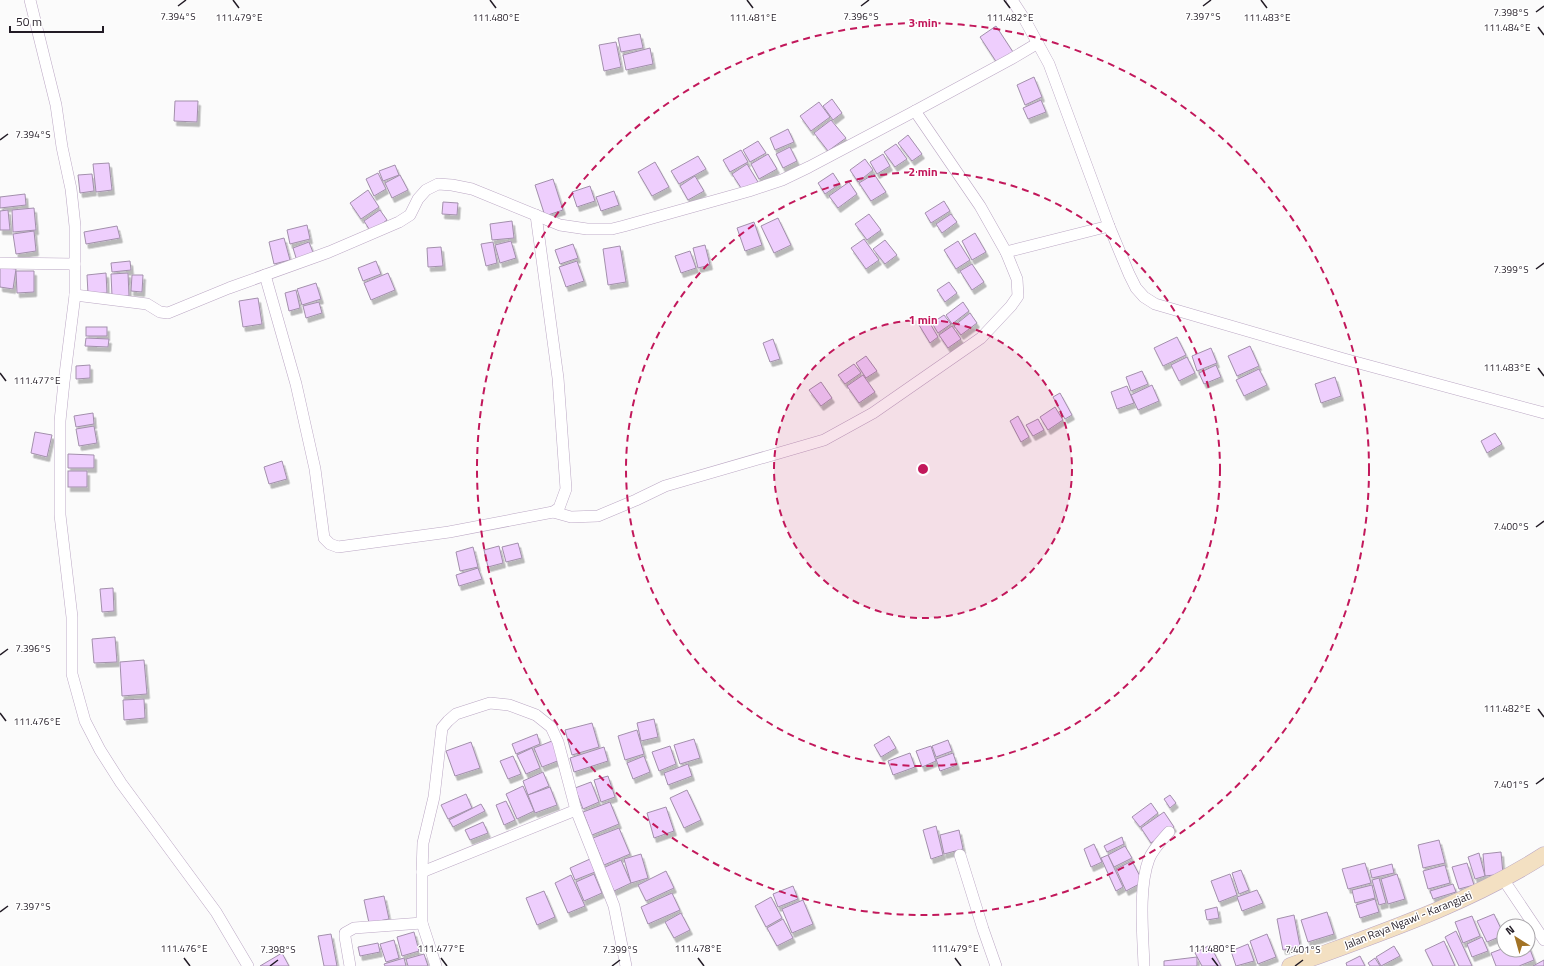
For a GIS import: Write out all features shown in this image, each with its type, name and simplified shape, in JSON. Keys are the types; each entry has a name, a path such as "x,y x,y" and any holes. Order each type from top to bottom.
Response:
{"main road":[{"name":"Jalan Raya Ngawi - Karangjati","path":"1290,966 1456,903 1503,879 1544,855"}],"street":[{"path":"30,0 56,105 62,147 71,189 75,226 75,295 60,420 60,515 72,617 72,674 85,721 100,750 121,783 216,912 248,966"},
{"path":"1012,0 1049,64 1109,226 1136,288 1144,297 1155,304 1344,359 1544,413"},
{"path":"75,295 147,304 160,312 168,313 229,288 329,252 399,222 410,215 418,199 426,190 438,184 472,189 560,225 586,229 612,229 624,226 749,191 782,180 915,111 1038,43"},
{"path":"265,275 296,384 315,469 324,538 330,544 338,547 449,532 553,512 571,517 598,516 665,486 824,440 873,413 981,338 1015,301 1018,296 1017,280 1006,252 980,206 915,111"},
{"path":"536,215 558,378 566,489 558,508 553,512"},
{"path":"1006,252 1109,226"},
{"path":"0,263 75,264"},
{"path":"436,966 422,923 422,872 423,843 434,797 442,728 448,720 456,714 490,703 510,705 536,715 551,727 558,742 576,810 614,906 626,966"},
{"path":"422,872 576,810"},
{"path":"1144,966 1142,923 1146,869 1157,845 1169,832"},
{"path":"960,856 996,966"},
{"path":"1503,879 1544,940"},
{"path":"350,966 345,937 349,930 354,928 422,923"}],"building":[{"path":"996,26 1013,52 997,63 980,37"},
{"path":"640,34 643,48 621,52 618,38"},
{"path":"616,42 621,67 604,71 599,45"},
{"path":"650,48 653,64 626,70 623,55"},
{"path":"1034,77 1042,97 1025,105 1017,85"},
{"path":"832,99 842,113 833,120 823,106"},
{"path":"1041,100 1046,112 1028,119 1023,108"},
{"path":"175,101 198,101 197,122 174,121"},
{"path":"819,102 830,117 811,131 800,116"},
{"path":"831,120 846,138 828,151 814,133"},
{"path":"788,129 794,142 775,150 770,138"},
{"path":"908,135 922,154 912,161 898,143"},
{"path":"758,141 766,153 750,162 743,150"},
{"path":"896,144 907,159 895,167 884,152"},
{"path":"790,147 797,161 783,168 776,154"},
{"path":"741,150 748,162 730,172 723,160"},
{"path":"768,154 777,169 759,179 751,164"},
{"path":"883,154 890,166 877,174 870,162"},
{"path":"698,156 706,169 679,184 671,171"},
{"path":"865,159 873,170 858,182 850,170"},
{"path":"655,162 669,187 652,196 638,172"},
{"path":"109,163 112,190 96,192 93,164"},
{"path":"747,164 758,182 743,191 732,174"},
{"path":"395,165 399,175 383,181 379,171"},
{"path":"378,173 386,189 374,196 366,179"},
{"path":"833,173 840,184 825,194 818,183"},
{"path":"92,174 94,191 80,193 78,175"},
{"path":"874,174 886,192 871,201 859,183"},
{"path":"400,175 408,190 392,198 385,183"},
{"path":"695,176 704,191 688,200 680,186"},
{"path":"553,179 563,210 545,216 535,185"},
{"path":"849,182 857,194 838,208 829,196"},
{"path":"590,186 595,201 577,207 572,192"},
{"path":"368,190 379,207 361,219 350,203"},
{"path":"614,191 619,205 601,211 596,197"},
{"path":"25,194 26,205 0,208 0,197"},
{"path":"944,201 950,211 931,223 925,213"},
{"path":"443,202 458,203 457,215 442,214"},
{"path":"34,208 36,230 13,232 12,210"},
{"path":"8,210 10,230 0,230 0,211"},
{"path":"380,210 387,220 371,232 364,221"},
{"path":"869,214 881,230 867,240 855,224"},
{"path":"951,214 957,222 942,233 936,224"},
{"path":"778,218 791,245 774,253 761,226"},
{"path":"512,221 514,238 492,240 490,224"},
{"path":"754,222 762,245 745,251 737,228"},
{"path":"307,225 310,239 290,244 287,230"},
{"path":"117,226 120,238 86,244 84,232"},
{"path":"34,231 36,251 16,254 13,234"},
{"path":"975,233 986,252 972,260 962,241"},
{"path":"284,238 290,260 274,264 269,242"},
{"path":"864,239 879,260 866,269 851,248"},
{"path":"885,240 897,255 885,264 873,249"},
{"path":"511,241 516,258 500,263 495,245"},
{"path":"958,241 970,260 956,269 944,250"},
{"path":"309,242 314,255 297,261 293,248"},
{"path":"493,242 497,263 486,266 481,244"},
{"path":"573,244 578,258 560,264 555,250"},
{"path":"705,245 710,265 698,268 693,248"},
{"path":"620,246 626,282 608,285 603,249"},
{"path":"441,247 443,266 428,267 427,248"},
{"path":"690,251 696,268 681,273 675,256"},
{"path":"130,261 131,270 112,272 111,263"},
{"path":"376,261 381,274 363,281 358,268"},
{"path":"577,261 584,281 566,287 559,267"},
{"path":"972,264 984,282 972,290 960,271"},
{"path":"0,267 16,269 13,289 0,287"},
{"path":"16,271 34,271 34,292 17,293"},
{"path":"106,273 107,293 88,294 87,275"},
{"path":"128,273 129,296 112,296 111,274"},
{"path":"388,273 395,290 371,300 364,283"},
{"path":"132,275 143,275 142,292 131,291"},
{"path":"949,282 957,293 945,302 937,290"},
{"path":"316,283 321,299 302,305 297,289"},
{"path":"296,290 300,308 289,311 285,293"},
{"path":"258,298 262,324 243,327 239,301"},
{"path":"319,302 322,313 306,318 303,306"},
{"path":"963,302 969,311 952,324 946,315"},
{"path":"970,313 977,323 961,335 954,326"},
{"path":"944,315 951,324 938,333 932,323"},
{"path":"928,320 938,337 930,343 919,325"},
{"path":"952,326 961,339 948,348 939,335"},
{"path":"86,327 107,327 107,336 86,336"},
{"path":"1177,337 1186,355 1163,366 1154,348"},
{"path":"86,338 109,339 108,347 85,346"},
{"path":"773,339 780,359 770,362 763,343"},
{"path":"1250,346 1259,366 1237,376 1228,356"},
{"path":"1211,348 1217,363 1197,371 1192,356"},
{"path":"866,356 877,371 866,378 856,363"},
{"path":"1187,357 1195,373 1179,381 1171,365"},
{"path":"854,364 861,373 845,384 838,375"},
{"path":"90,365 90,378 76,379 76,366"},
{"path":"1216,365 1221,377 1204,384 1199,373"},
{"path":"1259,369 1267,385 1244,396 1236,380"},
{"path":"1142,371 1148,384 1131,391 1126,377"},
{"path":"863,375 875,392 859,403 847,386"},
{"path":"1335,377 1341,396 1321,403 1315,384"},
{"path":"821,382 832,398 821,406 809,390"},
{"path":"1152,385 1159,401 1138,410 1131,395"},
{"path":"1127,386 1134,403 1117,409 1111,392"},
{"path":"1060,393 1072,415 1065,419 1053,397"},
{"path":"1055,407 1063,420 1048,430 1040,417"},
{"path":"93,413 94,424 76,427 74,416"},
{"path":"1018,416 1029,437 1021,442 1010,421"},
{"path":"1038,419 1044,430 1033,436 1026,425"},
{"path":"94,426 97,443 79,446 76,429"},
{"path":"35,432 52,435 47,457 31,453"},
{"path":"1495,433 1502,444 1487,453 1481,441"},
{"path":"68,454 94,455 94,468 68,468"},
{"path":"282,461 287,479 269,484 264,467"},
{"path":"68,471 87,471 87,487 68,487"},
{"path":"518,543 522,558 506,562 502,547"},
{"path":"499,546 503,563 488,567 484,550"},
{"path":"473,547 478,567 460,571 456,552"},
{"path":"478,568 482,579 459,586 456,575"},
{"path":"113,588 114,611 102,612 100,589"},
{"path":"115,637 117,662 94,663 92,639"},
{"path":"144,660 147,694 122,696 120,662"},
{"path":"144,699 145,718 124,720 123,700"},
{"path":"654,719 658,737 641,741 637,723"},
{"path":"592,723 599,747 572,755 565,730"},
{"path":"637,730 644,754 625,760 618,736"},
{"path":"537,734 540,744 516,754 512,744"},
{"path":"889,736 896,748 881,757 874,745"},
{"path":"694,739 700,758 680,764 674,745"},
{"path":"948,740 952,751 936,757 932,746"},
{"path":"552,741 560,760 542,767 534,748"},
{"path":"471,742 480,768 455,776 446,751"},
{"path":"670,746 676,764 659,771 652,752"},
{"path":"931,746 936,761 922,767 916,751"},
{"path":"604,747 608,761 574,772 570,758"},
{"path":"532,748 540,768 526,774 517,755"},
{"path":"910,753 915,767 893,775 888,761"},
{"path":"953,753 957,765 940,771 936,759"},
{"path":"513,756 521,774 508,779 500,761"},
{"path":"644,756 650,772 633,779 627,763"},
{"path":"688,764 692,776 668,785 664,773"},
{"path":"543,772 549,786 528,795 523,781"},
{"path":"608,776 615,797 601,802 594,780"},
{"path":"591,782 599,802 583,809 575,788"},
{"path":"523,786 534,811 517,819 506,794"},
{"path":"550,787 557,805 535,813 528,795"},
{"path":"687,790 701,820 684,828 670,798"},
{"path":"466,794 472,808 448,819 441,805"},
{"path":"1170,795 1176,803 1170,808 1164,799"},
{"path":"506,801 515,820 504,825 496,805"},
{"path":"610,802 619,824 592,835 583,812"},
{"path":"1151,803 1158,813 1140,827 1132,817"},
{"path":"481,804 485,811 453,827 449,820"},
{"path":"666,807 674,831 654,838 647,813"},
{"path":"1164,812 1174,827 1151,843 1141,828"},
{"path":"483,822 488,833 470,840 465,830"},
{"path":"936,826 943,855 931,859 923,830"},
{"path":"619,828 630,854 604,865 593,838"},
{"path":"959,830 963,849 944,854 940,835"},
{"path":"1122,837 1124,844 1107,852 1104,846"},
{"path":"1439,840 1445,863 1423,868 1418,845"},
{"path":"1094,844 1102,862 1091,867 1084,849"},
{"path":"1125,846 1132,858 1114,867 1108,855"},
{"path":"1501,852 1503,874 1485,876 1483,854"},
{"path":"1479,853 1485,876 1475,879 1468,857"},
{"path":"641,854 648,878 631,883 624,859"},
{"path":"1108,855 1123,887 1116,891 1101,858"},
{"path":"590,859 595,872 575,880 570,868"},
{"path":"621,860 631,883 614,891 603,868"},
{"path":"1132,861 1143,882 1126,891 1116,869"},
{"path":"1365,863 1371,883 1348,889 1342,869"},
{"path":"1467,863 1474,885 1459,889 1452,867"},
{"path":"1392,864 1394,873 1372,878 1370,870"},
{"path":"1445,865 1450,883 1428,889 1423,871"},
{"path":"1241,870 1249,890 1239,894 1232,873"},
{"path":"666,871 674,888 646,901 638,885"},
{"path":"594,874 602,893 584,901 576,882"},
{"path":"1230,874 1237,895 1219,902 1211,881"},
{"path":"1397,874 1405,899 1388,904 1381,879"},
{"path":"571,875 585,906 568,913 555,883"},
{"path":"1379,878 1386,903 1379,905 1372,880"},
{"path":"1453,884 1456,892 1433,899 1430,891"},
{"path":"1372,885 1375,898 1355,903 1352,890"},
{"path":"793,886 798,899 778,907 773,894"},
{"path":"1257,890 1263,903 1242,911 1237,897"},
{"path":"544,891 555,917 537,925 526,898"},
{"path":"672,893 680,910 648,924 641,907"},
{"path":"384,896 389,919 369,923 364,900"},
{"path":"771,897 782,918 766,927 755,906"},
{"path":"1375,899 1379,912 1360,918 1356,905"},
{"path":"803,900 813,924 792,933 782,909"},
{"path":"1217,907 1219,918 1207,920 1205,910"},
{"path":"1327,912 1334,934 1308,942 1301,920"},
{"path":"681,913 690,930 674,938 665,922"},
{"path":"1494,914 1496,918 1496,938 1487,942 1477,921"},
{"path":"1294,915 1300,946 1283,950 1277,919"},
{"path":"1472,916 1480,936 1463,943 1455,922"},
{"path":"783,919 793,938 777,946 767,928"},
{"path":"1456,931 1472,966 1459,966 1445,937"},
{"path":"414,932 419,951 402,956 397,937"},
{"path":"331,934 337,966 324,966 318,936"},
{"path":"1267,934 1276,957 1258,964 1250,941"},
{"path":"1482,937 1488,951 1472,957 1467,944"},
{"path":"394,940 399,958 386,962 380,944"},
{"path":"1444,941 1455,966 1433,966 1425,950"},
{"path":"378,943 380,952 360,956 358,947"},
{"path":"1248,944 1254,961 1236,966 1231,951"},
{"path":"1210,945 1221,966 1202,966 1195,953"},
{"path":"1394,946 1400,956 1381,966 1376,957"},
{"path":"1496,951 1496,958 1533,958 1534,960 1519,966 1496,966 1491,953"},
{"path":"282,953 289,966 260,966"},
{"path":"424,954 428,966 408,966 406,959"},
{"path":"1360,956 1365,966 1347,966 1346,963"},
{"path":"1197,957 1197,966 1164,966 1164,961"},
{"path":"404,958 406,966 385,966 384,964"},
{"path":"1375,958 1380,966 1370,966 1368,963"},
{"path":"1544,960 1544,966 1533,966"}]}
